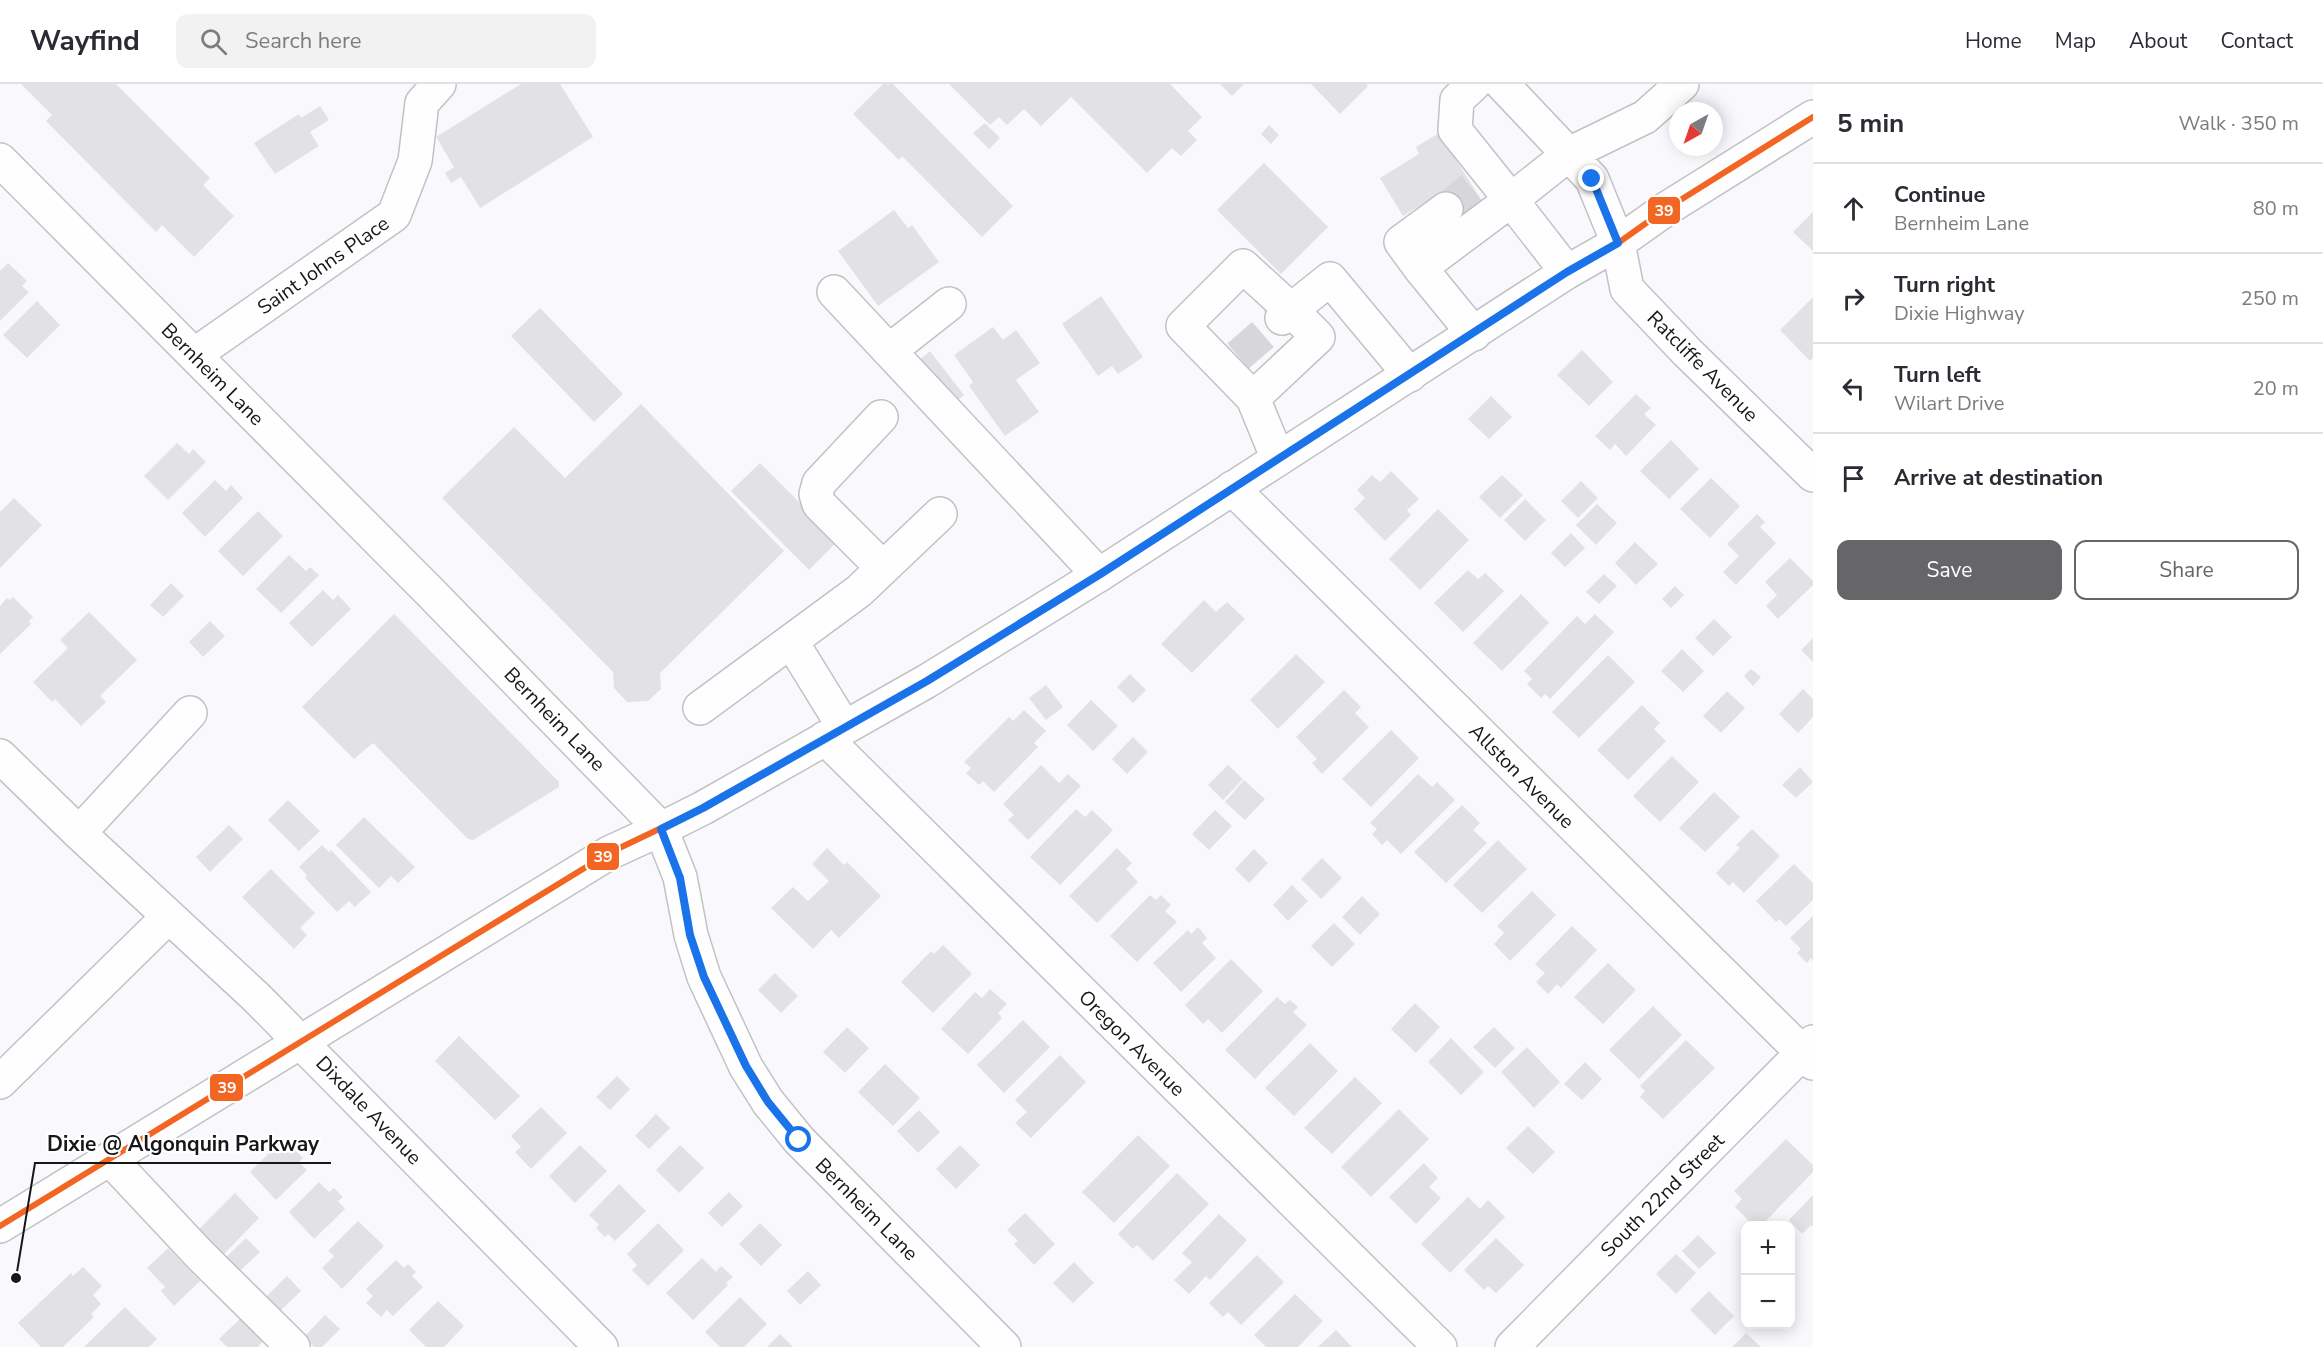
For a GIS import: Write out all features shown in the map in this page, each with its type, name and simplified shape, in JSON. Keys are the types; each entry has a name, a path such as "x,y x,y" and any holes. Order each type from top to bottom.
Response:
{"street":[{"name":"Saint Johns Place","path":"194,355 394,215 415,161 422,103 439,84"},
{"path":"1474,84 1457,100 1455,130 1482,181 1511,200 1567,272"},
{"name":"Ratcliffe Avenue","path":"1502,84 1592,179 1618,243 1627,289 1687,352 1813,476"},
{"path":"1420,268 1569,154 1645,117 1682,84"},
{"path":"0,1227 609,854 703,808 927,681 1099,575 1567,272 1618,243 1666,209 1808,127"},
{"name":"Bernheim Lane","path":"0,160 595,759 661,829 680,878 690,935 704,977 746,1066 768,1102 799,1140 1004,1347"},
{"path":"1446,208 1401,242 1474,334"},
{"path":"1253,398 1318,337 1286,314 1243,266 1184,326 1231,362 1253,398 1278,459"},
{"path":"1286,314 1330,279 1410,375"},
{"path":"834,292 1099,575"},
{"path":"889,351 949,304"},
{"path":"881,417 819,483 816,494 819,504 883,568"},
{"name":"Allston Avenue","path":"1232,488 1810,1053"},
{"path":"700,708 859,591 940,514"},
{"name":"Oregon Avenue","path":"791,641 834,732 1440,1347"},
{"path":"79,833 190,713"},
{"name":"Dixdale Avenue","path":"0,756 302,1042 361,1105 601,1347"},
{"path":"0,1082 168,917"},
{"name":"South 22nd Street","path":"1512,1347 1810,1053"},
{"path":"110,1159 200,1255 292,1347"}],"building":[{"path":"21,84 116,84 210,178 203,185 234,216 194,257 162,225 156,232 46,121 52,115"},
{"path":"521,84 560,84 593,137 480,208 461,177 451,183 445,173 454,167 436,137"},
{"path":"883,84 893,84 1013,206 982,237 902,156 899,160 853,114"},
{"path":"949,84 1170,84 1202,117 1188,131 1197,140 1181,156 1172,148 1147,173 1071,97 1041,126 1024,109 1007,125 999,117 990,125"},
{"path":"1220,84 1244,84 1232,96"},
{"path":"1311,84 1366,84 1368,86 1340,114"},
{"path":"320,106 329,120 310,132 319,146 275,174 254,143 299,114 301,118"},
{"path":"985,123 1000,138 989,149 973,133"},
{"path":"1269,125 1279,135 1271,144 1261,134"},
{"path":"1439,133 1482,201 1453,219 1437,195 1403,216 1380,178 1419,154 1416,147"},
{"path":"1264,163 1328,227 1281,274 1217,210"},
{"path":"894,210 908,228 912,225 939,262 878,306 838,251"},
{"path":"1813,212 1813,251 1793,232"},
{"path":"8,263 27,281 22,286 29,292 0,321 0,271"},
{"path":"1101,296 1143,357 1118,374 1112,366 1098,376 1062,324"},
{"path":"1813,297 1813,358 1810,361 1780,330"},
{"path":"37,301 60,325 27,358 3,335"},
{"path":"540,308 623,394 594,422 511,336"},
{"path":"993,327 1003,340 1016,330 1040,363 1016,380 1039,412 1005,436 969,386 973,382 954,355"},
{"path":"1582,350 1613,382 1589,406 1557,375"},
{"path":"930,351 964,395 952,405 918,361"},
{"path":"1636,394 1651,408 1644,414 1656,425 1626,456 1615,444 1610,450 1595,436"},
{"path":"1491,396 1512,417 1489,439 1468,419"},
{"path":"641,404 784,551 660,673 661,689 648,701 627,702 614,688 613,672 442,498 514,427 565,478"},
{"path":"1671,440 1699,469 1669,499 1640,471"},
{"path":"177,443 189,454 193,449 206,462 168,500 144,476"},
{"path":"760,463 838,541 809,570 731,491"},
{"path":"1391,471 1419,499 1407,510 1411,515 1385,541 1354,509 1365,498 1357,490 1372,475 1380,482"},
{"path":"1502,475 1523,495 1500,518 1479,497"},
{"path":"1711,478 1740,506 1710,538 1680,509"},
{"path":"215,480 226,491 231,485 243,498 205,537 182,513"},
{"path":"1581,481 1598,498 1578,518 1561,501"},
{"path":"14,498 42,525 0,568 0,512"},
{"path":"1525,499 1546,520 1525,541 1504,520"},
{"path":"1597,504 1617,523 1596,545 1576,525"},
{"path":"1438,509 1469,540 1420,590 1389,559"},
{"path":"258,511 283,536 243,576 218,551"},
{"path":"1757,514 1765,522 1760,527 1776,543 1736,585 1723,572 1739,556 1727,544"},
{"path":"1571,533 1585,548 1565,567 1551,553"},
{"path":"1635,542 1658,564 1636,585 1615,563"},
{"path":"289,555 306,571 310,567 319,575 281,613 256,589"},
{"path":"1790,558 1813,581 1813,585 1778,619 1766,606 1777,595 1765,582"},
{"path":"1468,570 1478,579 1485,573 1504,591 1463,632 1434,603"},
{"path":"1604,574 1617,586 1599,604 1586,592"},
{"path":"171,583 184,596 163,617 150,605"},
{"path":"1675,586 1684,595 1671,608 1662,599"},
{"path":"323,590 333,600 338,595 351,609 312,647 289,623"},
{"path":"1521,594 1549,623 1502,671 1473,643"},
{"path":"13,597 33,617 29,621 31,624 0,654 0,606 7,598 10,600"},
{"path":"1204,600 1216,612 1227,602 1245,619 1192,673 1161,644"},
{"path":"89,612 137,660 100,696 106,702 81,726 55,699 52,702 33,682 68,648 60,640"},
{"path":"394,614 559,782 559,787 473,840 468,839 373,743 354,759 302,707"},
{"path":"1595,614 1614,632 1550,699 1545,694 1541,698 1527,684 1532,679 1524,671 1577,616 1585,624"},
{"path":"1714,619 1732,637 1713,656 1695,638"},
{"path":"210,621 225,636 203,657 189,642"},
{"path":"1813,638 1813,662 1801,650"},
{"path":"1682,649 1704,671 1683,692 1661,671"},
{"path":"1296,654 1325,682 1278,729 1250,700"},
{"path":"1608,655 1635,682 1579,738 1552,712"},
{"path":"1751,669 1761,677 1753,686 1744,676"},
{"path":"1130,674 1146,690 1133,703 1117,687"},
{"path":"1046,685 1063,707 1046,720 1029,698"},
{"path":"1803,689 1813,699 1813,717 1798,733 1779,714"},
{"path":"1344,690 1361,707 1355,713 1369,727 1322,774 1312,763 1317,759 1296,737"},
{"path":"1727,691 1745,708 1721,733 1703,716"},
{"path":"1091,700 1118,726 1093,751 1067,725"},
{"path":"1642,705 1660,723 1654,729 1666,741 1628,780 1597,750"},
{"path":"1024,710 1046,731 1034,743 1038,747 994,792 983,781 979,785 966,773 971,768 964,762 1009,717 1013,721"},
{"path":"1391,730 1419,758 1371,807 1342,779"},
{"path":"1133,737 1148,752 1127,774 1112,759"},
{"path":"1672,756 1699,782 1660,822 1633,796"},
{"path":"1041,765 1059,783 1068,774 1081,786 1028,840 1008,820 1014,815 1003,804"},
{"path":"1228,765 1243,779 1223,800 1208,785"},
{"path":"1800,767 1813,782 1796,798 1782,785"},
{"path":"1418,774 1432,787 1437,782 1455,800 1401,854 1387,840 1382,845 1372,834 1377,829 1370,823"},
{"path":"1244,780 1265,799 1245,820 1225,802"},
{"path":"1714,792 1740,817 1705,852 1679,828"},
{"path":"288,800 320,831 299,851 268,820"},
{"path":"1462,805 1480,823 1473,830 1487,843 1446,883 1414,852"},
{"path":"1076,809 1085,817 1092,810 1113,830 1060,885 1030,857"},
{"path":"1215,810 1232,826 1209,850 1192,834"},
{"path":"364,817 415,867 398,883 391,876 379,888 336,845"},
{"path":"229,825 243,839 210,872 196,857"},
{"path":"1752,829 1780,856 1744,893 1733,882 1729,886 1716,873 1740,848 1736,845"},
{"path":"1498,840 1527,869 1482,913 1453,885"},
{"path":"322,845 329,852 331,850 371,892 355,907 349,901 337,912 305,878 307,875 299,867"},
{"path":"827,848 844,865 847,862 881,896 839,938 831,930 813,949 771,908 793,887 808,901 829,881 812,864"},
{"path":"1117,848 1132,863 1126,869 1138,882 1097,923 1069,896"},
{"path":"1254,849 1268,863 1249,883 1235,869"},
{"path":"1322,858 1342,878 1321,899 1301,879"},
{"path":"1794,864 1813,883 1813,900 1786,926 1779,919 1776,922 1756,901"},
{"path":"271,869 315,913 300,928 307,935 294,949 242,897"},
{"path":"1292,885 1308,901 1288,921 1273,905"},
{"path":"1532,891 1556,915 1510,961 1494,944 1504,933 1497,926"},
{"path":"1150,895 1156,900 1161,895 1171,905 1165,911 1177,922 1137,962 1110,936"},
{"path":"1362,896 1380,914 1360,935 1342,917"},
{"path":"1813,916 1813,961 1811,958 1807,963 1797,953 1801,949 1790,938"},
{"path":"1334,923 1355,944 1332,967 1311,946"},
{"path":"1572,926 1597,950 1561,988 1557,984 1548,994 1536,982 1545,973 1535,964"},
{"path":"1198,927 1207,938 1202,943 1216,958 1181,992 1153,963 1188,930 1191,934"},
{"path":"943,945 972,974 933,1013 901,982 931,951 934,954"},
{"path":"1231,959 1263,991 1222,1033 1208,1019 1203,1024 1185,1005"},
{"path":"1608,963 1636,990 1603,1024 1574,997"},
{"path":"775,973 798,996 781,1013 758,990"},
{"path":"990,989 1007,1004 998,1013 1002,1018 968,1054 941,1029 975,992 982,998"},
{"path":"1277,997 1285,1004 1290,1000 1298,1007 1293,1012 1307,1025 1255,1079 1225,1050"},
{"path":"1415,1003 1440,1027 1416,1053 1391,1029"},
{"path":"1653,1006 1682,1035 1639,1079 1609,1050"},
{"path":"1023,1020 1050,1047 1004,1093 977,1065"},
{"path":"847,1027 869,1048 845,1073 823,1052"},
{"path":"1494,1027 1515,1048 1495,1068 1473,1047"},
{"path":"459,1036 520,1096 495,1120 435,1061"},
{"path":"1451,1038 1484,1072 1461,1095 1428,1062"},
{"path":"1686,1040 1715,1068 1663,1119 1640,1097 1645,1091 1640,1086"},
{"path":"1310,1043 1338,1071 1294,1116 1265,1088"},
{"path":"1527,1047 1560,1082 1534,1108 1501,1072"},
{"path":"1060,1055 1086,1082 1031,1138 1015,1123 1027,1112 1015,1100"},
{"path":"1585,1062 1602,1079 1582,1100 1564,1084"},
{"path":"885,1064 920,1098 893,1126 858,1092"},
{"path":"617,1076 630,1089 610,1110 596,1097"},
{"path":"1355,1077 1382,1103 1332,1154 1304,1128"},
{"path":"541,1107 567,1133 531,1169 515,1152 521,1147 511,1136"},
{"path":"1399,1109 1429,1139 1371,1197 1341,1167"},
{"path":"919,1110 940,1132 918,1153 897,1131"},
{"path":"656,1114 670,1128 649,1149 635,1136"},
{"path":"1528,1126 1555,1152 1533,1174 1506,1148"},
{"path":"1138,1135 1170,1166 1114,1223 1082,1192"},
{"path":"1786,1139 1813,1165 1813,1172 1766,1221 1749,1221 1735,1207 1742,1199 1734,1191"},
{"path":"280,1142 291,1153 294,1149 303,1158 299,1162 307,1170 276,1200 250,1172"},
{"path":"580,1145 607,1171 575,1203 549,1176"},
{"path":"680,1145 704,1168 679,1193 656,1170"},
{"path":"960,1145 980,1165 956,1189 936,1169"},
{"path":"1424,1163 1438,1178 1429,1187 1441,1198 1416,1224 1389,1197"},
{"path":"1177,1173 1209,1204 1153,1261 1137,1245 1133,1249 1118,1234"},
{"path":"319,1182 329,1192 334,1188 343,1197 338,1201 345,1209 314,1239 289,1212"},
{"path":"619,1184 646,1211 615,1241 608,1234 605,1237 596,1228 599,1225 589,1215"},
{"path":"729,1192 743,1206 722,1227 708,1213"},
{"path":"235,1193 259,1218 224,1254 199,1229"},
{"path":"1813,1195 1813,1227 1811,1225 1802,1234 1795,1226 1795,1221 1789,1220"},
{"path":"1468,1197 1480,1209 1488,1200 1505,1217 1450,1273 1421,1244"},
{"path":"1025,1213 1055,1244 1034,1265 1014,1244 1018,1241 1007,1230"},
{"path":"1219,1214 1247,1240 1210,1280 1206,1276 1189,1294 1174,1280 1192,1262 1182,1253"},
{"path":"358,1221 384,1246 342,1289 322,1268 334,1256 328,1251"},
{"path":"658,1223 684,1250 648,1286 632,1270 637,1265 627,1254"},
{"path":"760,1223 782,1245 761,1266 739,1244"},
{"path":"1698,1235 1716,1253 1699,1269 1682,1251"},
{"path":"246,1238 260,1252 239,1272 225,1258"},
{"path":"1496,1238 1524,1265 1496,1293 1488,1286 1484,1290 1464,1270"},
{"path":"168,1248 200,1281 174,1306 161,1291 165,1287 147,1268"},
{"path":"1676,1254 1696,1273 1676,1294 1656,1274"},
{"path":"1257,1255 1284,1282 1241,1325 1228,1312 1223,1317 1209,1303"},
{"path":"702,1258 716,1272 721,1266 733,1277 693,1320 666,1293"},
{"path":"396,1260 404,1268 408,1264 416,1272 412,1276 423,1287 393,1316 387,1310 381,1317 366,1303 373,1296 366,1289"},
{"path":"1074,1262 1094,1283 1073,1303 1053,1283"},
{"path":"83,1267 102,1286 93,1295 101,1304 91,1314 94,1317 63,1347 41,1347 18,1323 71,1273 73,1276"},
{"path":"808,1271 821,1285 800,1305 787,1291"},
{"path":"287,1276 301,1291 279,1312 265,1298"},
{"path":"1709,1291 1734,1316 1715,1335 1690,1310"},
{"path":"1295,1294 1323,1321 1298,1347 1266,1347 1254,1335"},
{"path":"740,1297 767,1324 744,1347 720,1347 705,1332"},
{"path":"438,1301 464,1326 444,1347 426,1347 409,1330"},
{"path":"125,1307 157,1339 149,1347 84,1347"},
{"path":"325,1315 340,1329 322,1347 314,1347 304,1337"},
{"path":"242,1317 265,1339 258,1347 227,1347 219,1339"},
{"path":"1336,1330 1352,1347 1318,1347"},
{"path":"1746,1333 1761,1347 1732,1347"},
{"path":"780,1334 793,1347 767,1347"}],"tunnel":[{"path":"1446,209 1473,187"},
{"path":"1238,356 1282,318"}],"transit line":[{"name":"39","path":"0,1226 609,853 703,808 927,681 1102,573 1567,272 1618,243 1666,209 1813,117"}],"place":[{"name":"Dixie @ Algonquin Parkway","path":"16,1278"}],"route":[{"path":"799,1140 768,1102 746,1066 704,977 690,935 680,878 661,829 703,808 927,681 1192,516 1567,272 1618,243 1592,179"}]}
